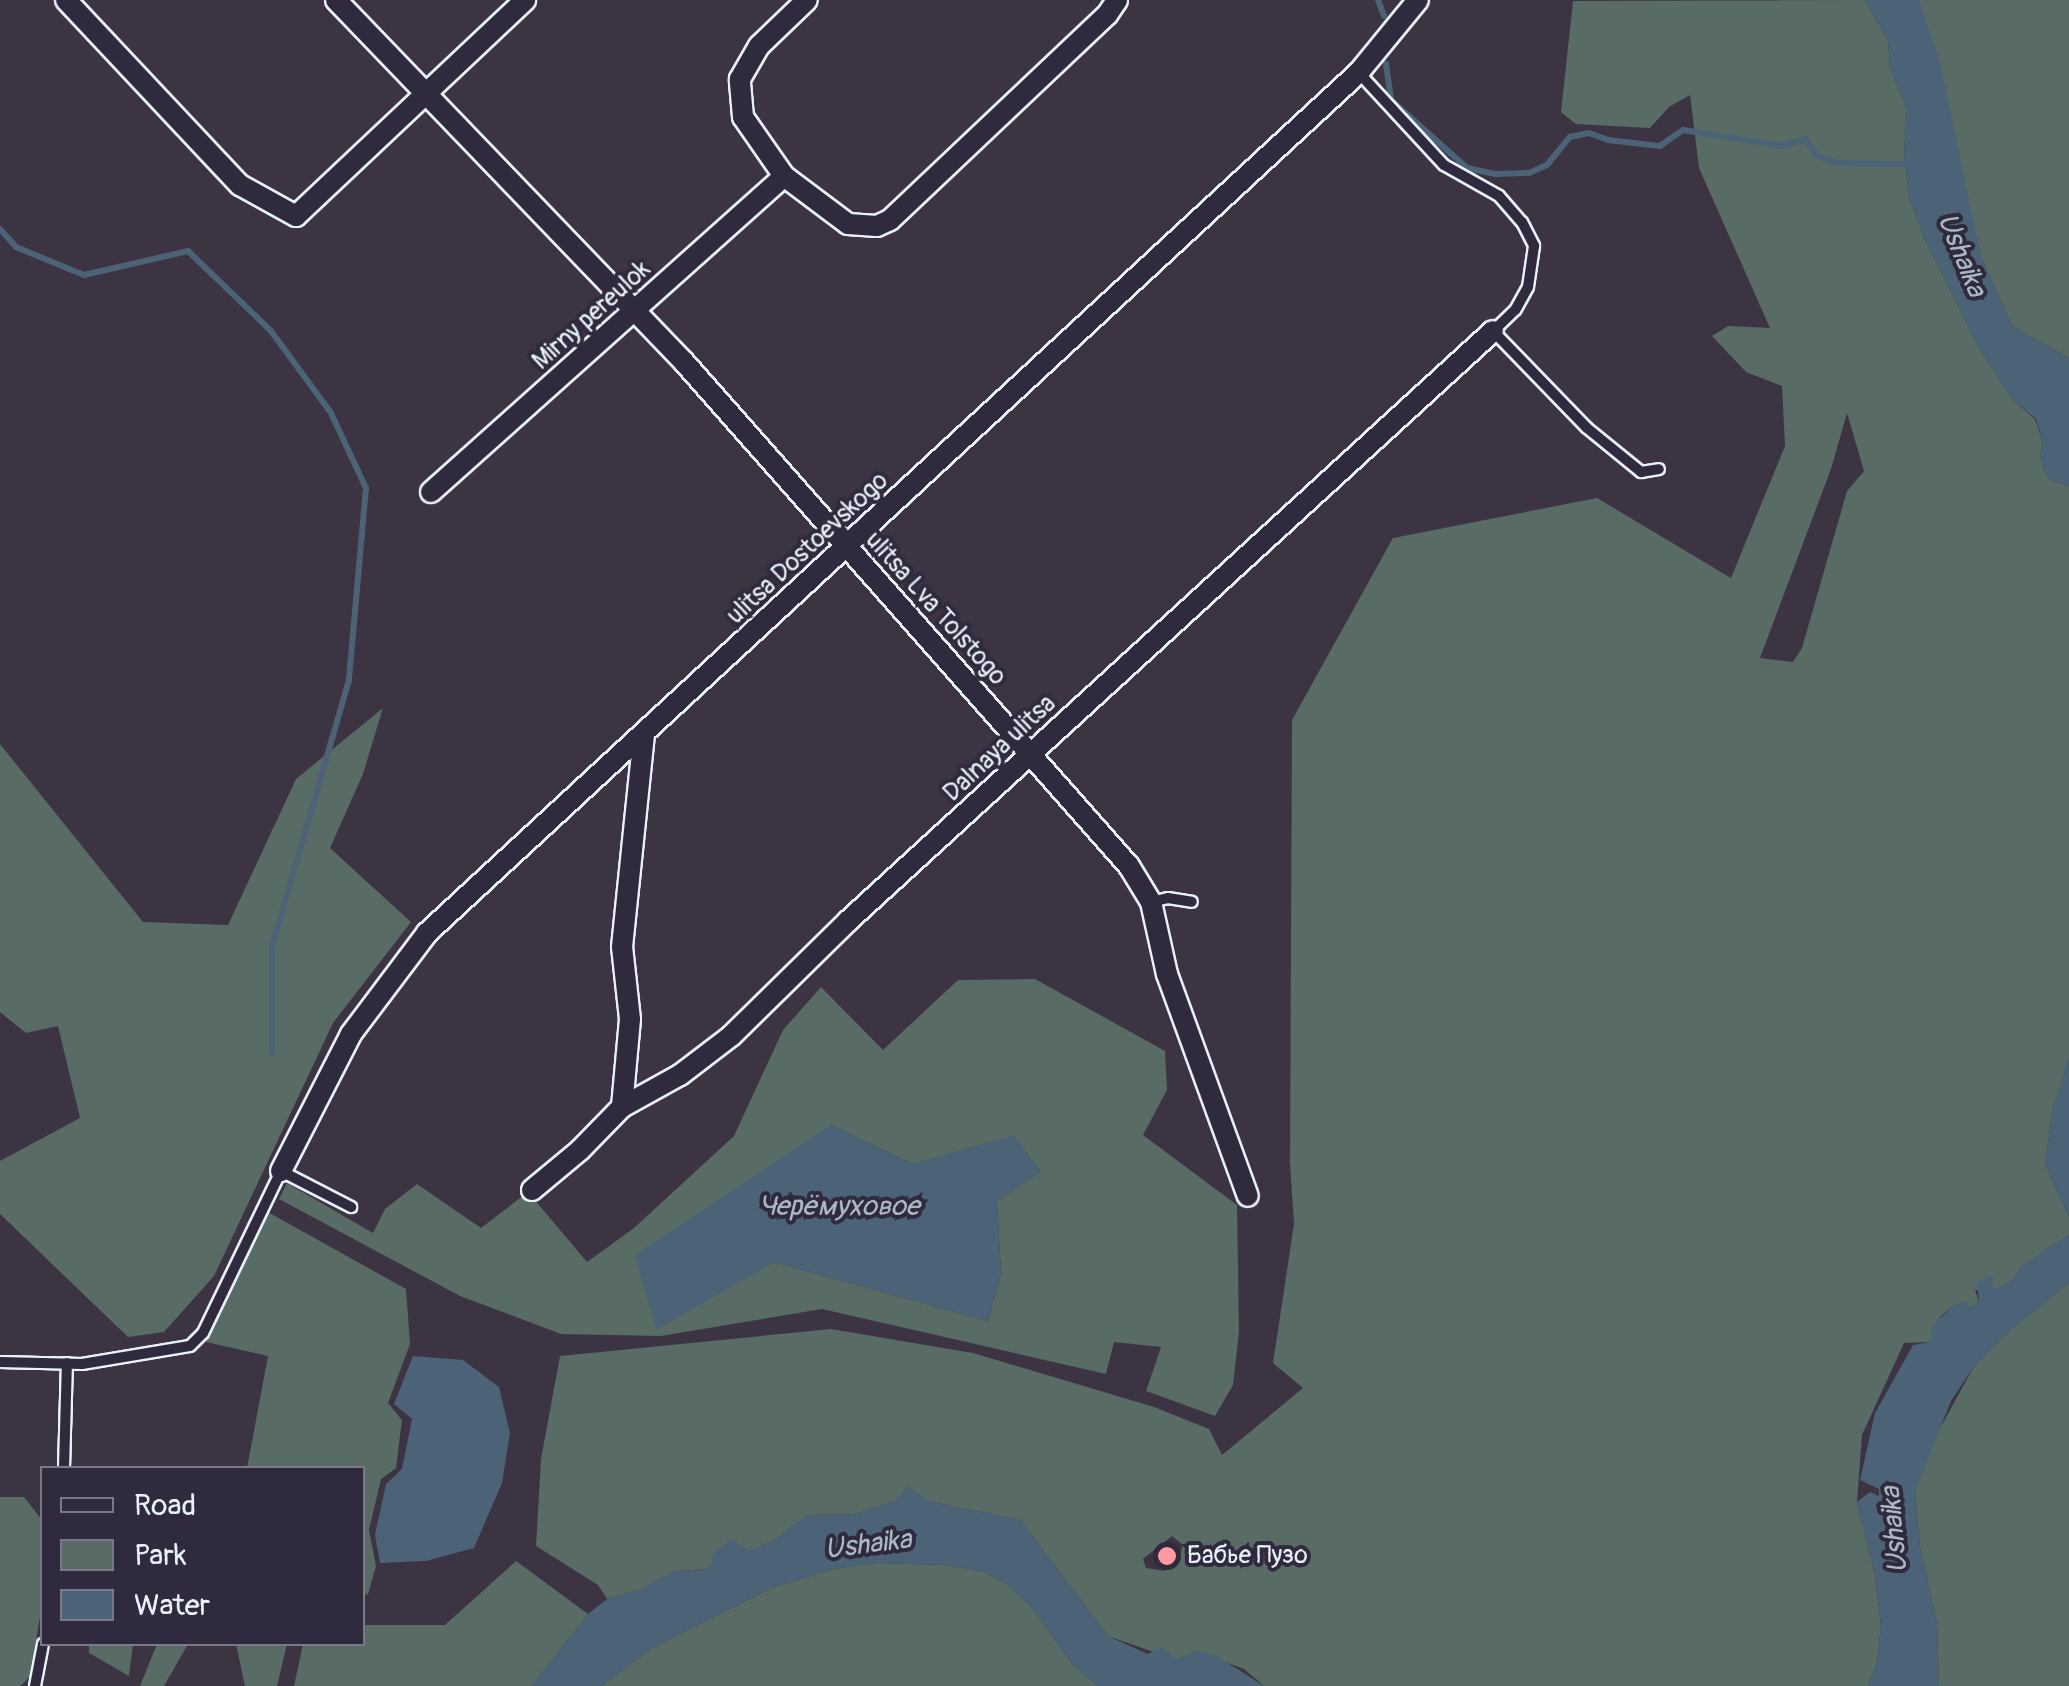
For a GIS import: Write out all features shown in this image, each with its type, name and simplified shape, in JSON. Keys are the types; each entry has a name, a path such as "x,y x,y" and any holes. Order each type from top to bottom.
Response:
{"street":[{"path":"66,0 240,185 296,216 526,0"},
{"name":"ulitsa Lva Tolstogo","path":"336,0 684,362 1128,866 1151,902 1167,974 1248,1196"},
{"path":"807,0 758,46 740,80 743,118 784,176 848,224 877,226 890,220 1108,16 1117,0"},
{"name":"ulitsa Dostoevskogo","path":"281,1172 351,1034 427,933 1359,72 1418,0"},
{"name":"Mirny pereulok","path":"432,492 784,176"},
{"name":"Dalnaya ulitsa","path":"532,1190 622,1107 680,1075 731,1036 848,921 1492,331"},
{"path":"622,1107 630,1020 622,947 644,734"}],"lane":[{"path":"1359,72 1444,165 1498,196 1522,222 1534,246 1528,287 1515,310 1492,331 1587,428 1641,472 1659,469"},
{"path":"1151,902 1159,898 1192,902"},
{"path":"0,1362 68,1364 190,1346 202,1333 281,1172 352,1206"},
{"path":"64,1466 68,1364"},
{"path":"35,1686 43,1646"}],"green space":[{"path":"1865,0 1888,41 1890,68 1907,109 1904,152 1909,197 1925,240 1977,344 2013,400 2035,419 2043,443 2040,454 2045,473 2051,480 2069,486 2069,1059 2053,1107 2045,1164 2069,1217 2069,1235 2021,1267 2012,1281 1992,1290 1975,1290 1979,1302 1971,1308 1964,1302 1952,1307 1941,1316 1930,1342 1904,1343 1862,1435 1857,1502 1875,1575 1881,1626 1877,1663 1868,1686 1264,1686 1244,1669 1197,1651 1176,1660 1108,1636 1020,1520 927,1501 908,1487 894,1502 854,1514 808,1515 775,1540 710,1569 675,1571 642,1589 607,1599 598,1585 536,1546 541,1459 560,1356 831,1329 973,1353 1154,1407 1209,1429 1222,1455 1303,1388 1273,1363 1294,1224 1290,1164 1292,720 1393,538 1597,498 1731,578 1785,446 1782,386 1746,372 1712,336 1728,326 1770,328 1699,168 1690,95 1669,107 1650,128 1576,124 1561,112 1573,1","holes":["1847,413 1864,471 1847,491 1802,648 1793,662 1760,658 1831,469","1172,1536 1183,1545 1179,1557 1164,1571 1146,1568 1143,1559"]},
{"path":"1919,0 2069,0 2069,358 2012,326 1981,257"},
{"path":"383,708 363,774 330,848 411,922 333,1023 214,1276 164,1332 128,1337 0,1214 0,1161 80,1118 58,1026 26,1033 0,1012 0,744 143,922 228,925 296,779"},
{"path":"1035,979 1165,1051 1167,1090 1143,1135 1237,1205 1239,1332 1233,1385 1215,1416 1146,1391 1161,1347 1114,1342 1106,1374 822,1309 661,1336 561,1334 460,1296 279,1199 287,1183 373,1233 385,1209 417,1184 481,1228 528,1192 587,1262 634,1228 734,1136 783,1030 821,987 883,1050 958,980","holes":["831,1125 912,1164 1014,1136 1040,1172 997,1201 1001,1274 988,1321 774,1262"]},
{"path":"266,1211 406,1289 410,1344 388,1403 402,1420 396,1468 381,1479 369,1530 376,1566 368,1594 365,1595 365,1466 247,1466 268,1356 206,1342"},
{"path":"2069,1283 2069,1686 1939,1686 1937,1624 1920,1547 1915,1491 1927,1452 1973,1368 2005,1334"},
{"path":"0,1497 24,1497 40,1517 40,1617 30,1677 20,1686 0,1686"},
{"path":"516,1561 588,1614 532,1686 294,1686 303,1646 365,1646 365,1625 445,1625"},
{"path":"876,1563 945,1565 982,1571 1009,1585 1030,1605 1074,1666 1098,1686 601,1686 652,1648 771,1588 833,1569"},
{"path":"89,1646 133,1646 129,1676 89,1653"},
{"path":"156,1646 187,1646 164,1686 140,1686"},
{"path":"236,1646 287,1646 277,1686 245,1686"}],"water":[{"name":"Ushaika","path":"1865,0 1919,0 1940,62 1981,257 2012,326 2069,358 2069,486 2051,480 2045,473 2036,419 2013,400 1977,344 1925,240 1909,197 1904,152 1907,109 1890,68 1888,41"},
{"path":"2069,1059 2069,1217 2045,1164 2053,1107"},
{"name":"Черёмуховое","path":"831,1125 912,1164 1014,1135 1040,1172 997,1201 1001,1274 988,1321 774,1262 656,1330 635,1255"},
{"name":"Ushaika","path":"2069,1235 2069,1283 2005,1334 1973,1368 1951,1401 1915,1491 1920,1547 1937,1624 1939,1686 1868,1686 1877,1663 1881,1626 1875,1575 1857,1502 1870,1492 1879,1496 1879,1489 1860,1480 1875,1413 1913,1345 1930,1342 1933,1325 1952,1307 1964,1302 1971,1308 1979,1302 1977,1282 1993,1275 1993,1289 2012,1281 2021,1267"},
{"path":"413,1356 463,1360 499,1387 510,1433 502,1483 474,1548 426,1561 380,1563 375,1535 386,1484 402,1469 412,1419 394,1404"},
{"name":"Ushaika","path":"908,1487 927,1501 1020,1520 1108,1636 1148,1654 1162,1647 1176,1660 1197,1651 1217,1656 1264,1686 1098,1686 1074,1666 1030,1605 1009,1585 982,1571 945,1565 877,1563 833,1569 771,1588 652,1648 601,1686 532,1686 588,1614 607,1599 642,1589 675,1571 710,1569 714,1552 732,1539 750,1551 775,1540 808,1515 854,1514 894,1502"}],"waterway":[{"path":"1378,0 1384,16"},
{"path":"1386,64 1391,100 1467,168 1496,174 1529,173 1547,165 1570,137 1589,133 1608,140 1660,146 1683,130 1782,146 1806,139 1817,156 1837,163 1911,164"},
{"path":"0,229 16,247 84,275 188,251 271,331 331,413 366,488 349,680 272,947 272,1054"}],"place":[{"name":"Бабье Пузо","path":"1167,1556"}]}
